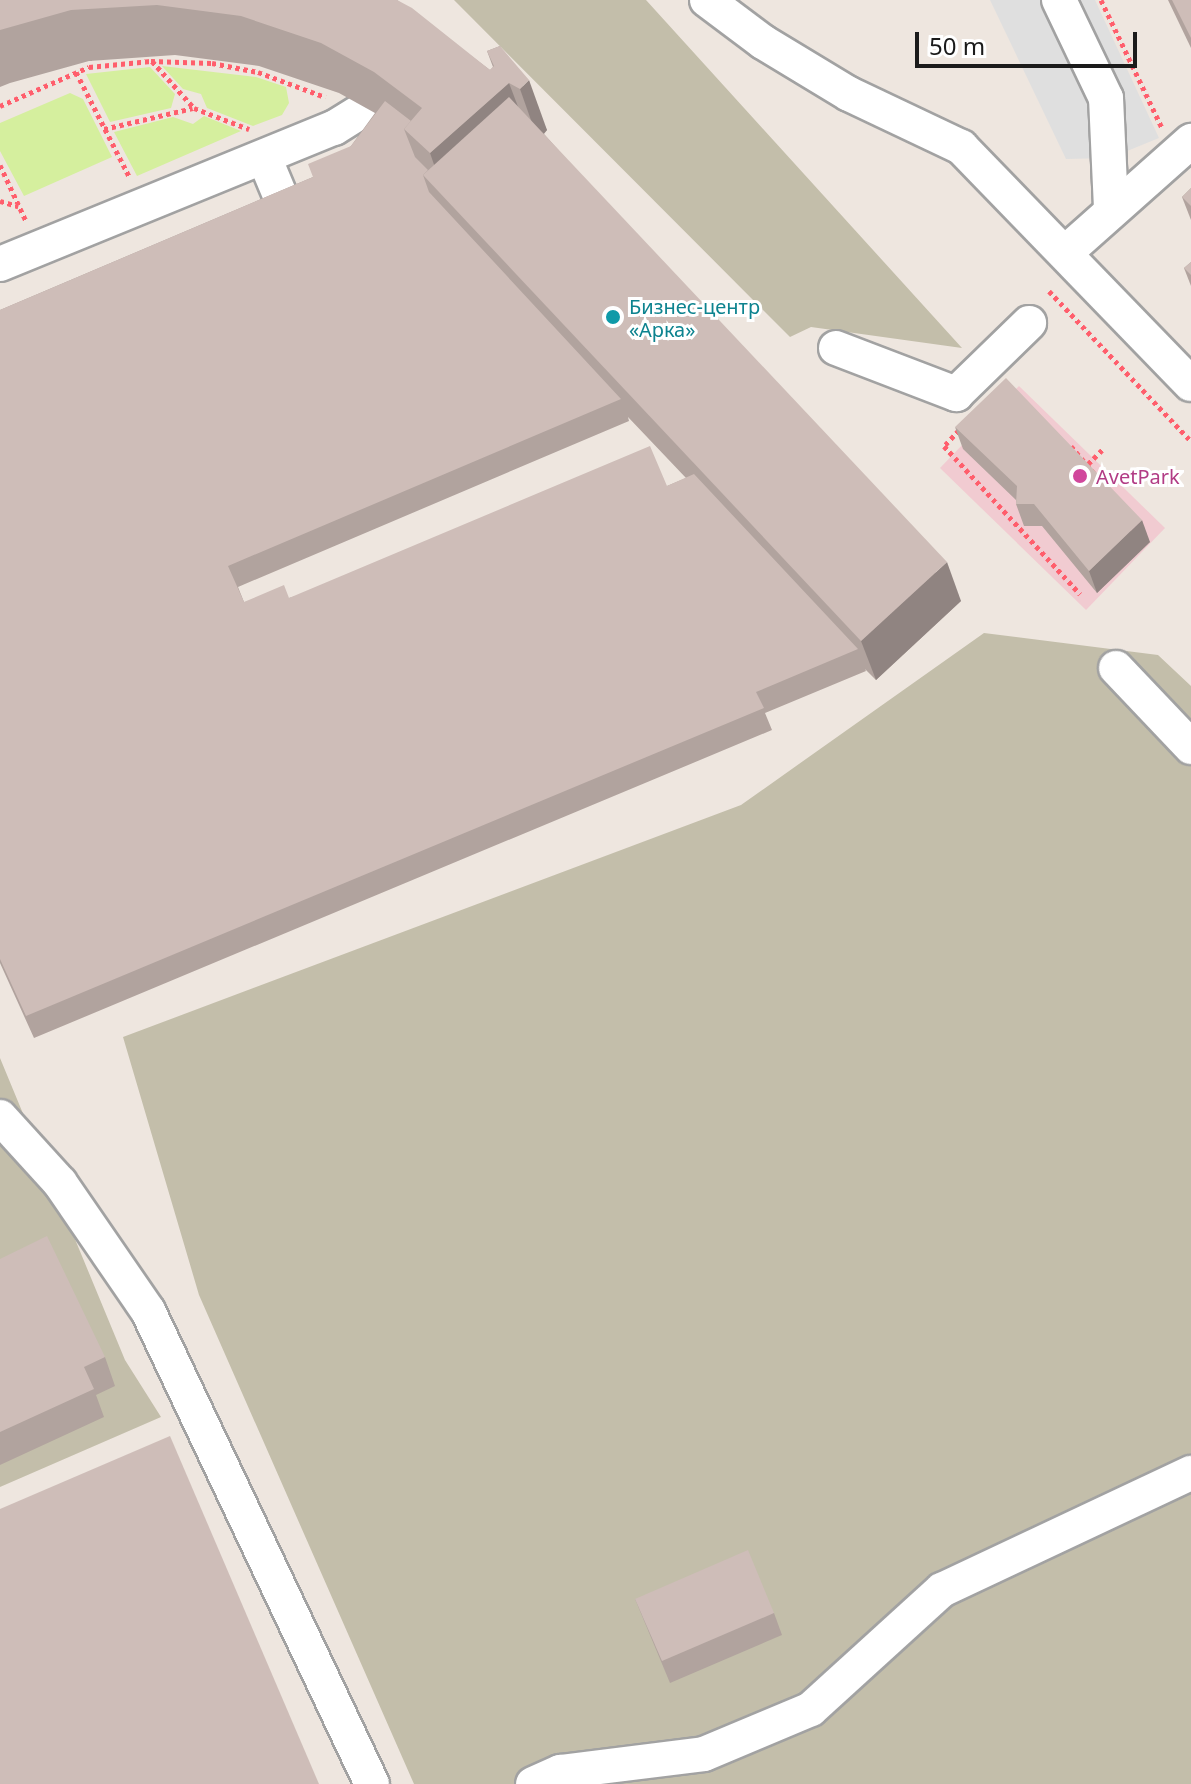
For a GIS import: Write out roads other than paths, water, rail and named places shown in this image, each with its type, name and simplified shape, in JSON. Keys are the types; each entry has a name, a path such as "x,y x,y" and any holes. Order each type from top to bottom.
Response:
{"street":[{"path":"707,0 763,42 849,94 961,147 1191,384"},
{"path":"1059,0 1106,98 1111,209"},
{"path":"0,264 253,148 367,107"},
{"path":"253,148 282,200"},
{"path":"1065,253 1183,148"},
{"path":"836,348 956,394 1029,323"},
{"path":"1116,668 1191,747"},
{"path":"0,1117 60,1183 148,1311 372,1784"},
{"path":"533,1784 560,1772 704,1754 811,1709 942,1590 1191,1473"}],"place":[{"name":"Бизнес-центр «Арка»","path":"613,317"},
{"name":"AvetPark","path":"1080,476"}]}
